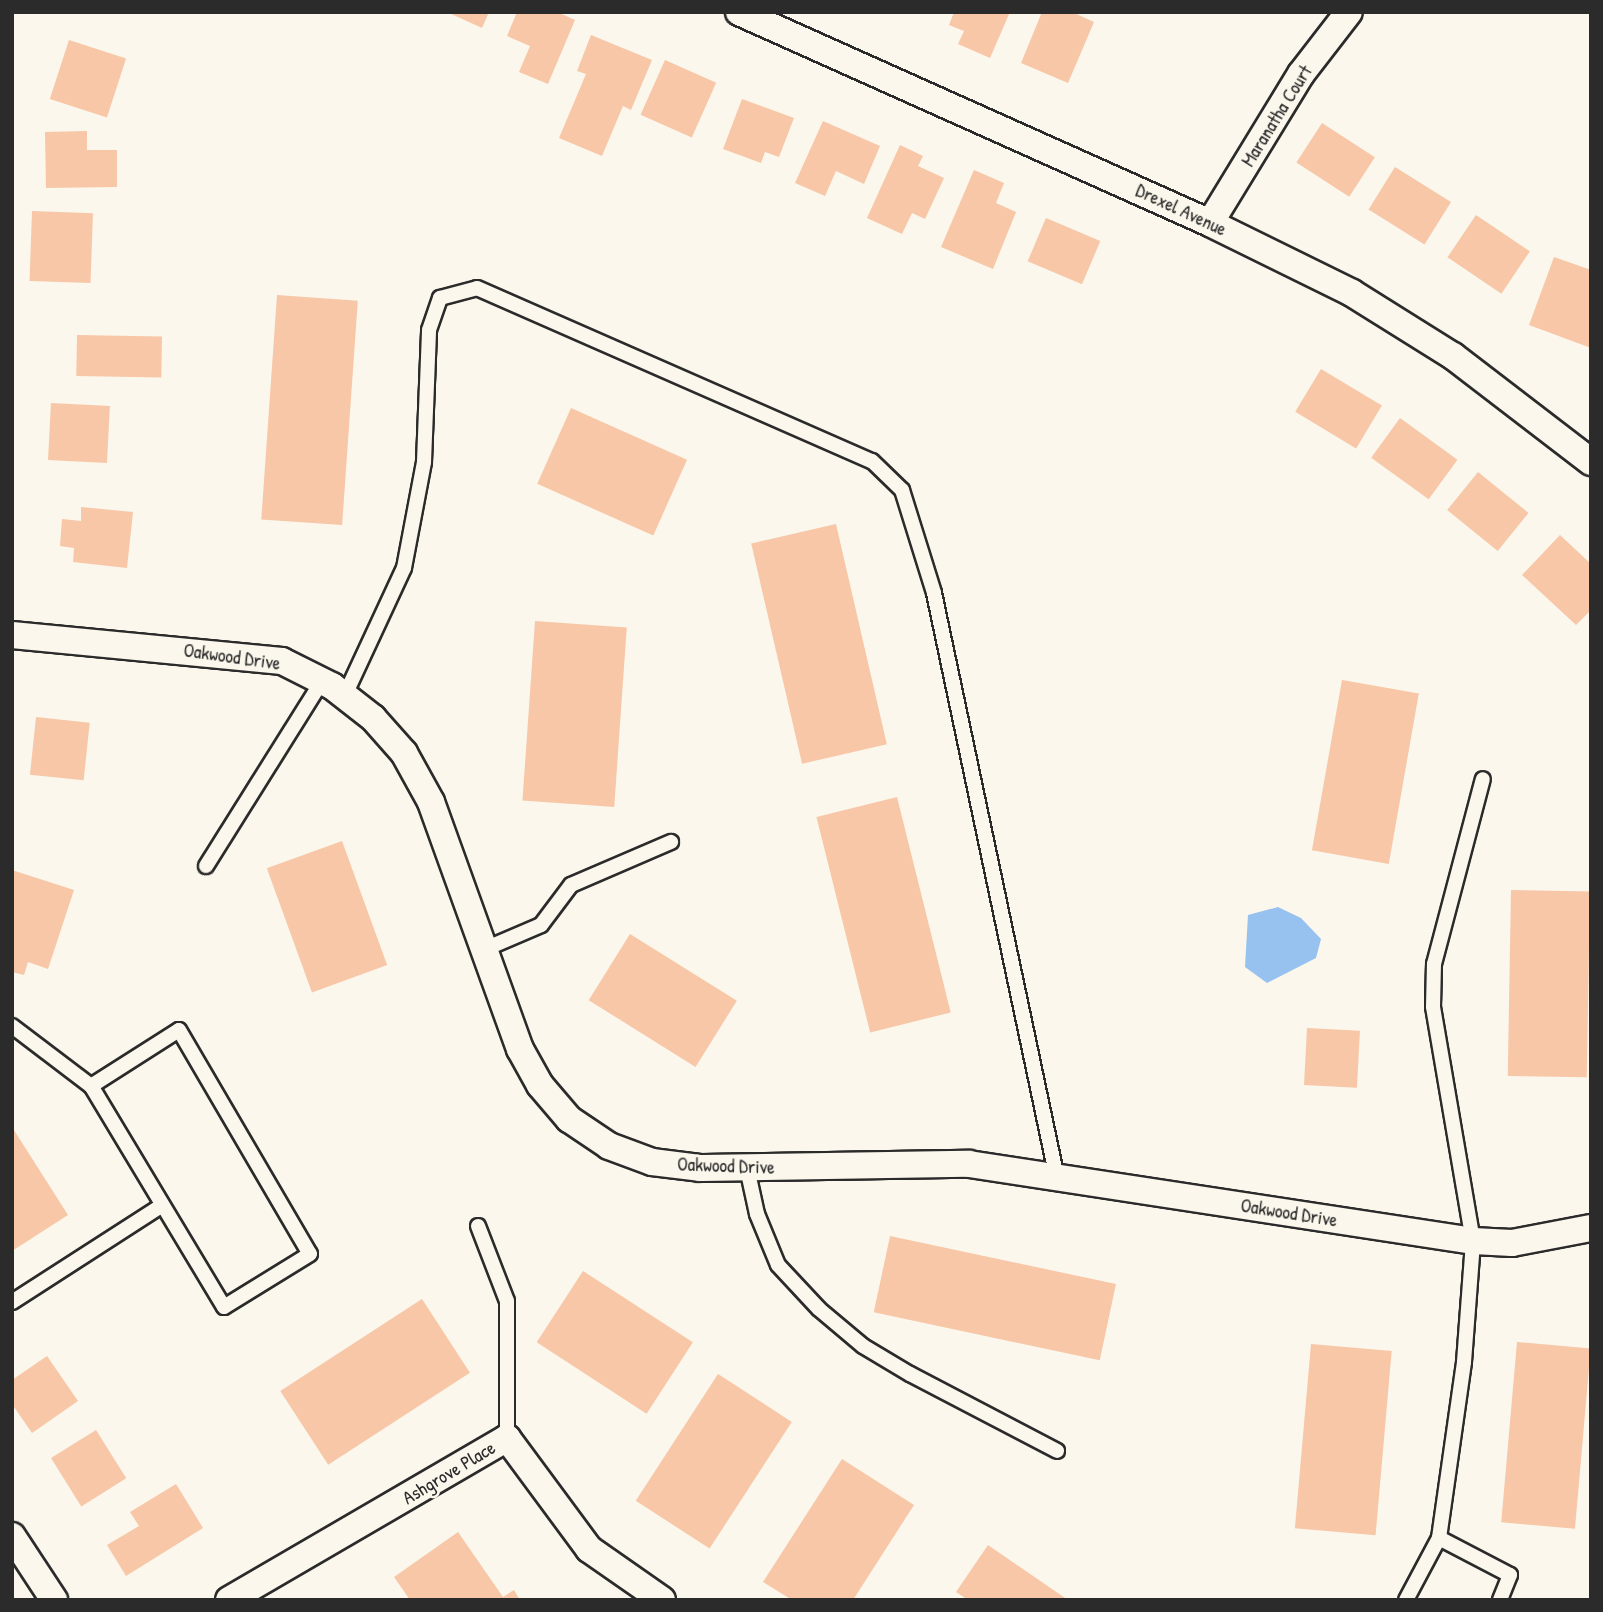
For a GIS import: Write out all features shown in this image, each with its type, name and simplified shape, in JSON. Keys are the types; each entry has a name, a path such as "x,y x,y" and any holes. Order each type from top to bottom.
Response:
{"street":[{"name":"Drexel Avenue","path":"739,12 1210,223 1352,293 1453,356 1591,462"},
{"name":"Maranatha Court","path":"1210,223 1301,74 1349,12"},
{"name":"Oakwood Drive","path":"12,635 222,652 282,662 345,695 404,753 431,802 520,1049 540,1085 569,1119 609,1146 652,1162 700,1168 969,1164 1472,1241 1512,1243 1591,1228"},
{"name":"Ashgrove Place","path":"229,1600 507,1438 589,1549 662,1600"},
{"path":"12,1536 54,1600"}],"lane":[{"path":"345,695 404,568 424,462 429,330 440,298 477,288 872,461 902,490 934,593 1057,1178"},
{"path":"205,866 322,681"},
{"path":"1406,1600 1439,1538 1464,1362 1472,1241 1433,1007 1434,964 1483,779"},
{"path":"485,949 541,925 571,885 671,842"},
{"path":"12,1027 90,1086 224,1307 310,1254 178,1030 90,1086"},
{"path":"747,1168 757,1214 778,1265 819,1309 863,1346 910,1374 1057,1451"},
{"path":"12,1302 161,1206"},
{"path":"478,1226 507,1301 507,1438"},
{"path":"1439,1538 1510,1575 1500,1600"}],"water":[{"path":"1278,907 1301,918 1321,939 1316,958 1267,983 1245,967 1248,915"}],"building":[{"path":"447,12 489,12 482,28"},
{"path":"517,12 557,12 575,20 548,84 519,72 530,46 507,36"},
{"path":"954,12 1010,12 990,58 958,44 964,31 949,25"},
{"path":"1042,12 1072,12 1094,22 1068,83 1021,63"},
{"path":"591,35 652,60 631,110 623,106 602,156 559,138 586,74 577,71"},
{"path":"69,40 126,59 107,118 50,99"},
{"path":"665,60 716,83 692,138 641,115"},
{"path":"742,99 794,118 779,157 765,152 761,163 723,149"},
{"path":"823,121 880,146 864,184 836,171 825,196 795,183"},
{"path":"1322,123 1375,157 1349,197 1296,162"},
{"path":"87,131 87,150 117,150 117,187 46,188 45,132"},
{"path":"900,145 923,156 918,166 944,178 925,219 912,213 902,234 867,218"},
{"path":"1395,167 1451,202 1424,244 1369,209"},
{"path":"974,170 1004,183 996,203 1016,212 993,269 941,247"},
{"path":"32,211 93,213 91,283 30,281"},
{"path":"1476,215 1530,251 1501,294 1447,257"},
{"path":"1046,218 1100,241 1082,284 1028,261"},
{"path":"1554,257 1591,270 1591,348 1529,325"},
{"path":"277,295 358,301 342,525 261,519"},
{"path":"77,335 162,336 161,377 76,376"},
{"path":"1321,369 1382,406 1356,448 1295,412"},
{"path":"51,403 110,406 107,463 48,460"},
{"path":"571,408 687,460 653,535 537,484"},
{"path":"1400,418 1457,460 1429,499 1371,458"},
{"path":"1478,472 1529,513 1498,551 1447,510"},
{"path":"81,507 133,512 127,568 73,562 74,548 60,546 62,519 81,521"},
{"path":"836,524 887,744 802,764 751,544"},
{"path":"1560,535 1591,564 1591,610 1576,625 1522,575"},
{"path":"535,621 627,627 614,807 522,801"},
{"path":"1342,680 1419,694 1389,864 1312,850"},
{"path":"36,717 90,723 84,780 30,775"},
{"path":"897,797 951,1012 870,1032 816,817"},
{"path":"342,841 387,965 312,992 267,868"},
{"path":"12,870 74,890 48,969 28,962 24,975 12,972"},
{"path":"1511,890 1590,891 1587,1077 1508,1076"},
{"path":"630,934 737,1001 696,1067 589,1000"},
{"path":"1307,1028 1360,1031 1357,1088 1304,1085"},
{"path":"12,1127 68,1215 12,1251"},
{"path":"890,1236 1116,1284 1100,1360 874,1312"},
{"path":"583,1271 693,1342 647,1414 537,1342"},
{"path":"422,1299 470,1373 328,1465 280,1391"},
{"path":"1517,1342 1591,1348 1575,1529 1501,1522"},
{"path":"1311,1344 1392,1351 1376,1535 1295,1528"},
{"path":"47,1356 78,1401 32,1433 12,1404 12,1380"},
{"path":"718,1374 792,1422 710,1549 636,1501"},
{"path":"96,1430 126,1478 81,1506 51,1458"},
{"path":"842,1459 914,1505 853,1600 792,1600 763,1582"},
{"path":"176,1484 203,1528 126,1576 107,1545 139,1526 130,1512"},
{"path":"458,1532 503,1597 514,1590 520,1600 410,1600 394,1577"},
{"path":"988,1545 1068,1600 968,1600 956,1592"}]}
